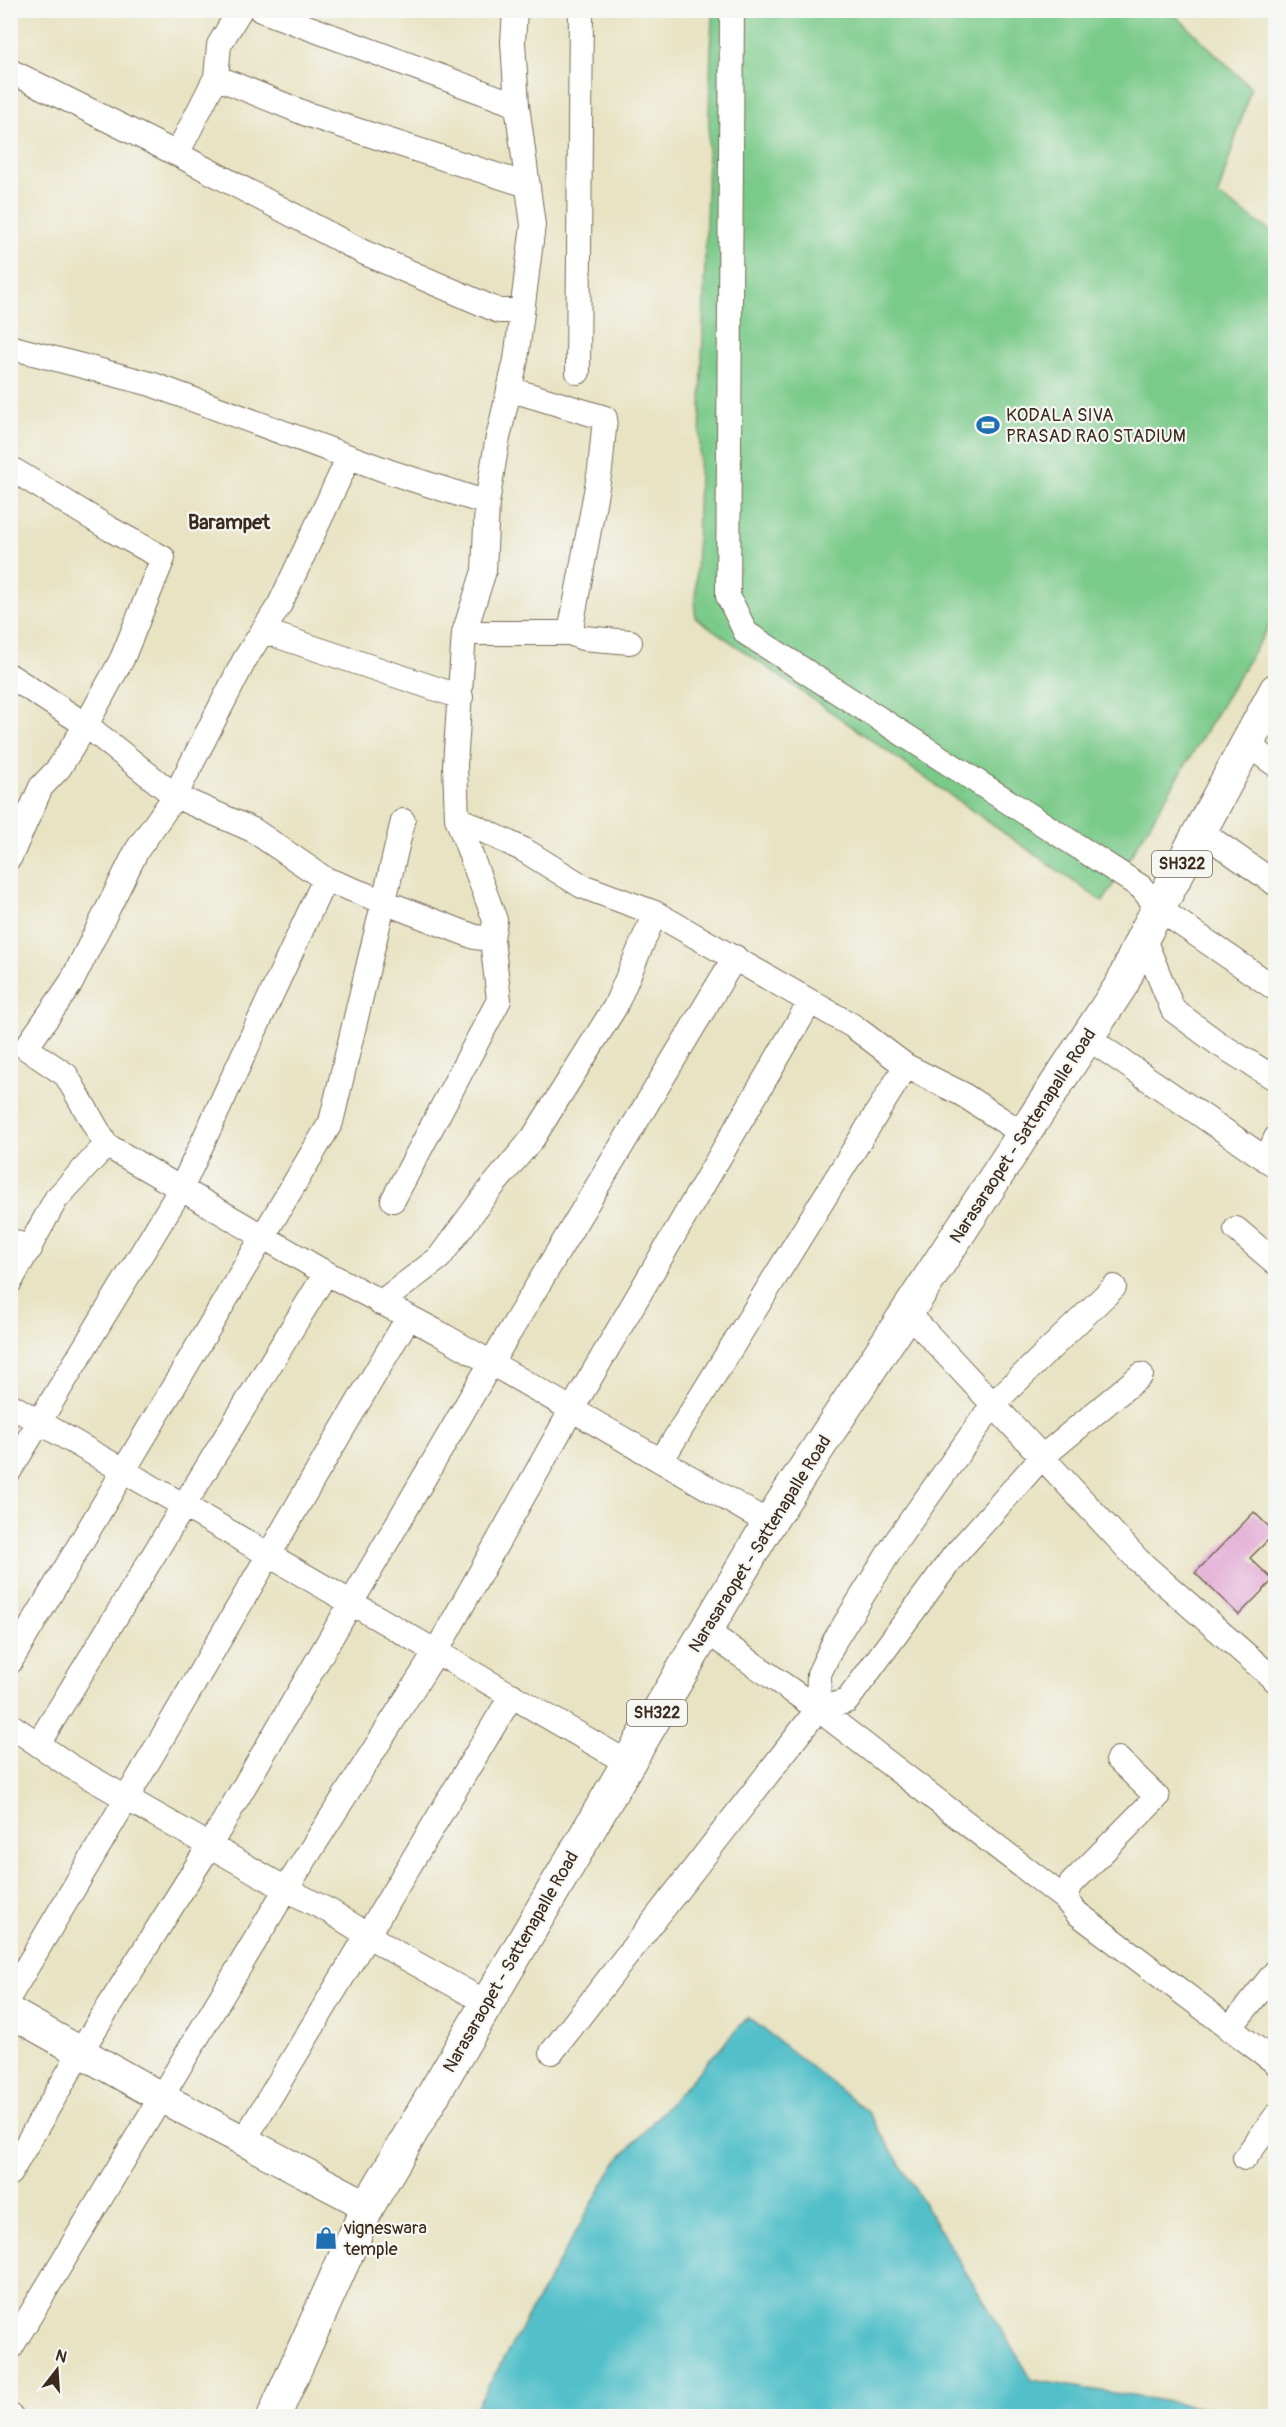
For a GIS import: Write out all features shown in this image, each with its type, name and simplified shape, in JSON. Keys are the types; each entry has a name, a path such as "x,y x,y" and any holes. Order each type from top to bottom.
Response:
{"main road":[{"name":"Narasaraopet - Sattenapalle Road","path":"274,2416 368,2206 769,1523 1122,984 1151,923 1275,690"}],"street":[{"path":"177,154 216,77 219,45 240,10"},
{"path":"261,10 517,105"},
{"path":"393,1200 499,1000 492,939 495,920 457,818 455,765 464,633 484,571 487,503 522,311 533,225 517,105 513,42 515,10"},
{"path":"578,372 581,10"},
{"path":"732,10 728,596 747,633 1141,887 1173,1010 1219,1044 1275,1079"},
{"path":"10,71 177,154 363,252 499,311 522,311"},
{"path":"216,77 309,115 527,185"},
{"path":"10,347 151,384 349,457 487,503"},
{"path":"509,389 605,418 600,470 570,633"},
{"path":"349,457 280,604 245,659 175,796 136,850 71,983 18,1043 66,1076 106,1145 182,1187 326,1273 572,1409 769,1523"},
{"path":"10,468 162,558 122,659 86,725 59,768 41,787 10,857"},
{"path":"263,631 461,697"},
{"path":"464,633 570,633 582,638 630,642"},
{"path":"10,676 86,725 175,796 252,830 325,879 475,937 492,939"},
{"path":"1247,744 1275,765"},
{"path":"457,818 524,850 582,886 655,913 735,957 853,1026 906,1066 962,1094 1025,1135"},
{"path":"10,1662 331,1122 403,821"},
{"path":"1200,831 1275,884"},
{"path":"10,1470 182,1187 325,879"},
{"path":"380,1303 439,1258 487,1193 533,1138 615,1007 655,913"},
{"path":"1151,923 1275,989"},
{"path":"10,2173 81,2051 210,1845 490,1363 735,957"},
{"path":"10,2349 286,1889 436,1652 572,1409 810,1002"},
{"path":"1088,1038 1272,1154"},
{"path":"661,1461 906,1066"},
{"path":"10,1282 20,1245 56,1199 106,1145"},
{"path":"1236,1228 1275,1263"},
{"path":"38,1744 326,1273"},
{"path":"552,2052 818,1709 819,1674 835,1640 895,1543 994,1403 1114,1287"},
{"path":"908,1312 1138,1560 1275,1680"},
{"path":"10,1995 128,1799 268,1554 408,1318"},
{"path":"818,1709 847,1701 953,1557 1041,1458 1141,1375"},
{"path":"10,1405 628,1762"},
{"path":"706,1630 818,1709 1065,1899 1077,1913 1275,2063"},
{"path":"243,2142 512,1695"},
{"path":"10,1725 70,1766 286,1889 331,1911 368,1935 487,2003"},
{"path":"1065,1899 1071,1884 1157,1797 1118,1759"},
{"path":"1229,2029 1275,1971"},
{"path":"10,2012 243,2142 368,2206"},
{"path":"1245,2158 1275,2116"}],"green space":[{"name":"KODALA SIVA PRASAD RAO STADIUM","path":"712,11 1171,11 1251,88 1218,195 1275,234 1275,616 1103,902 695,617"}],"water":[{"path":"748,2017 868,2112 1032,2380 1259,2416 471,2416 614,2165"}],"building":[{"path":"1254,1512 1275,1533 1250,1558 1273,1580 1239,1615 1195,1573"}],"place":[{"name":"KODALA SIVA PRASAD RAO STADIUM","path":"988,425"},
{"name":"vigneswara temple","path":"326,2238"}],"district":[{"name":"Barampet","path":"229,522"}]}
